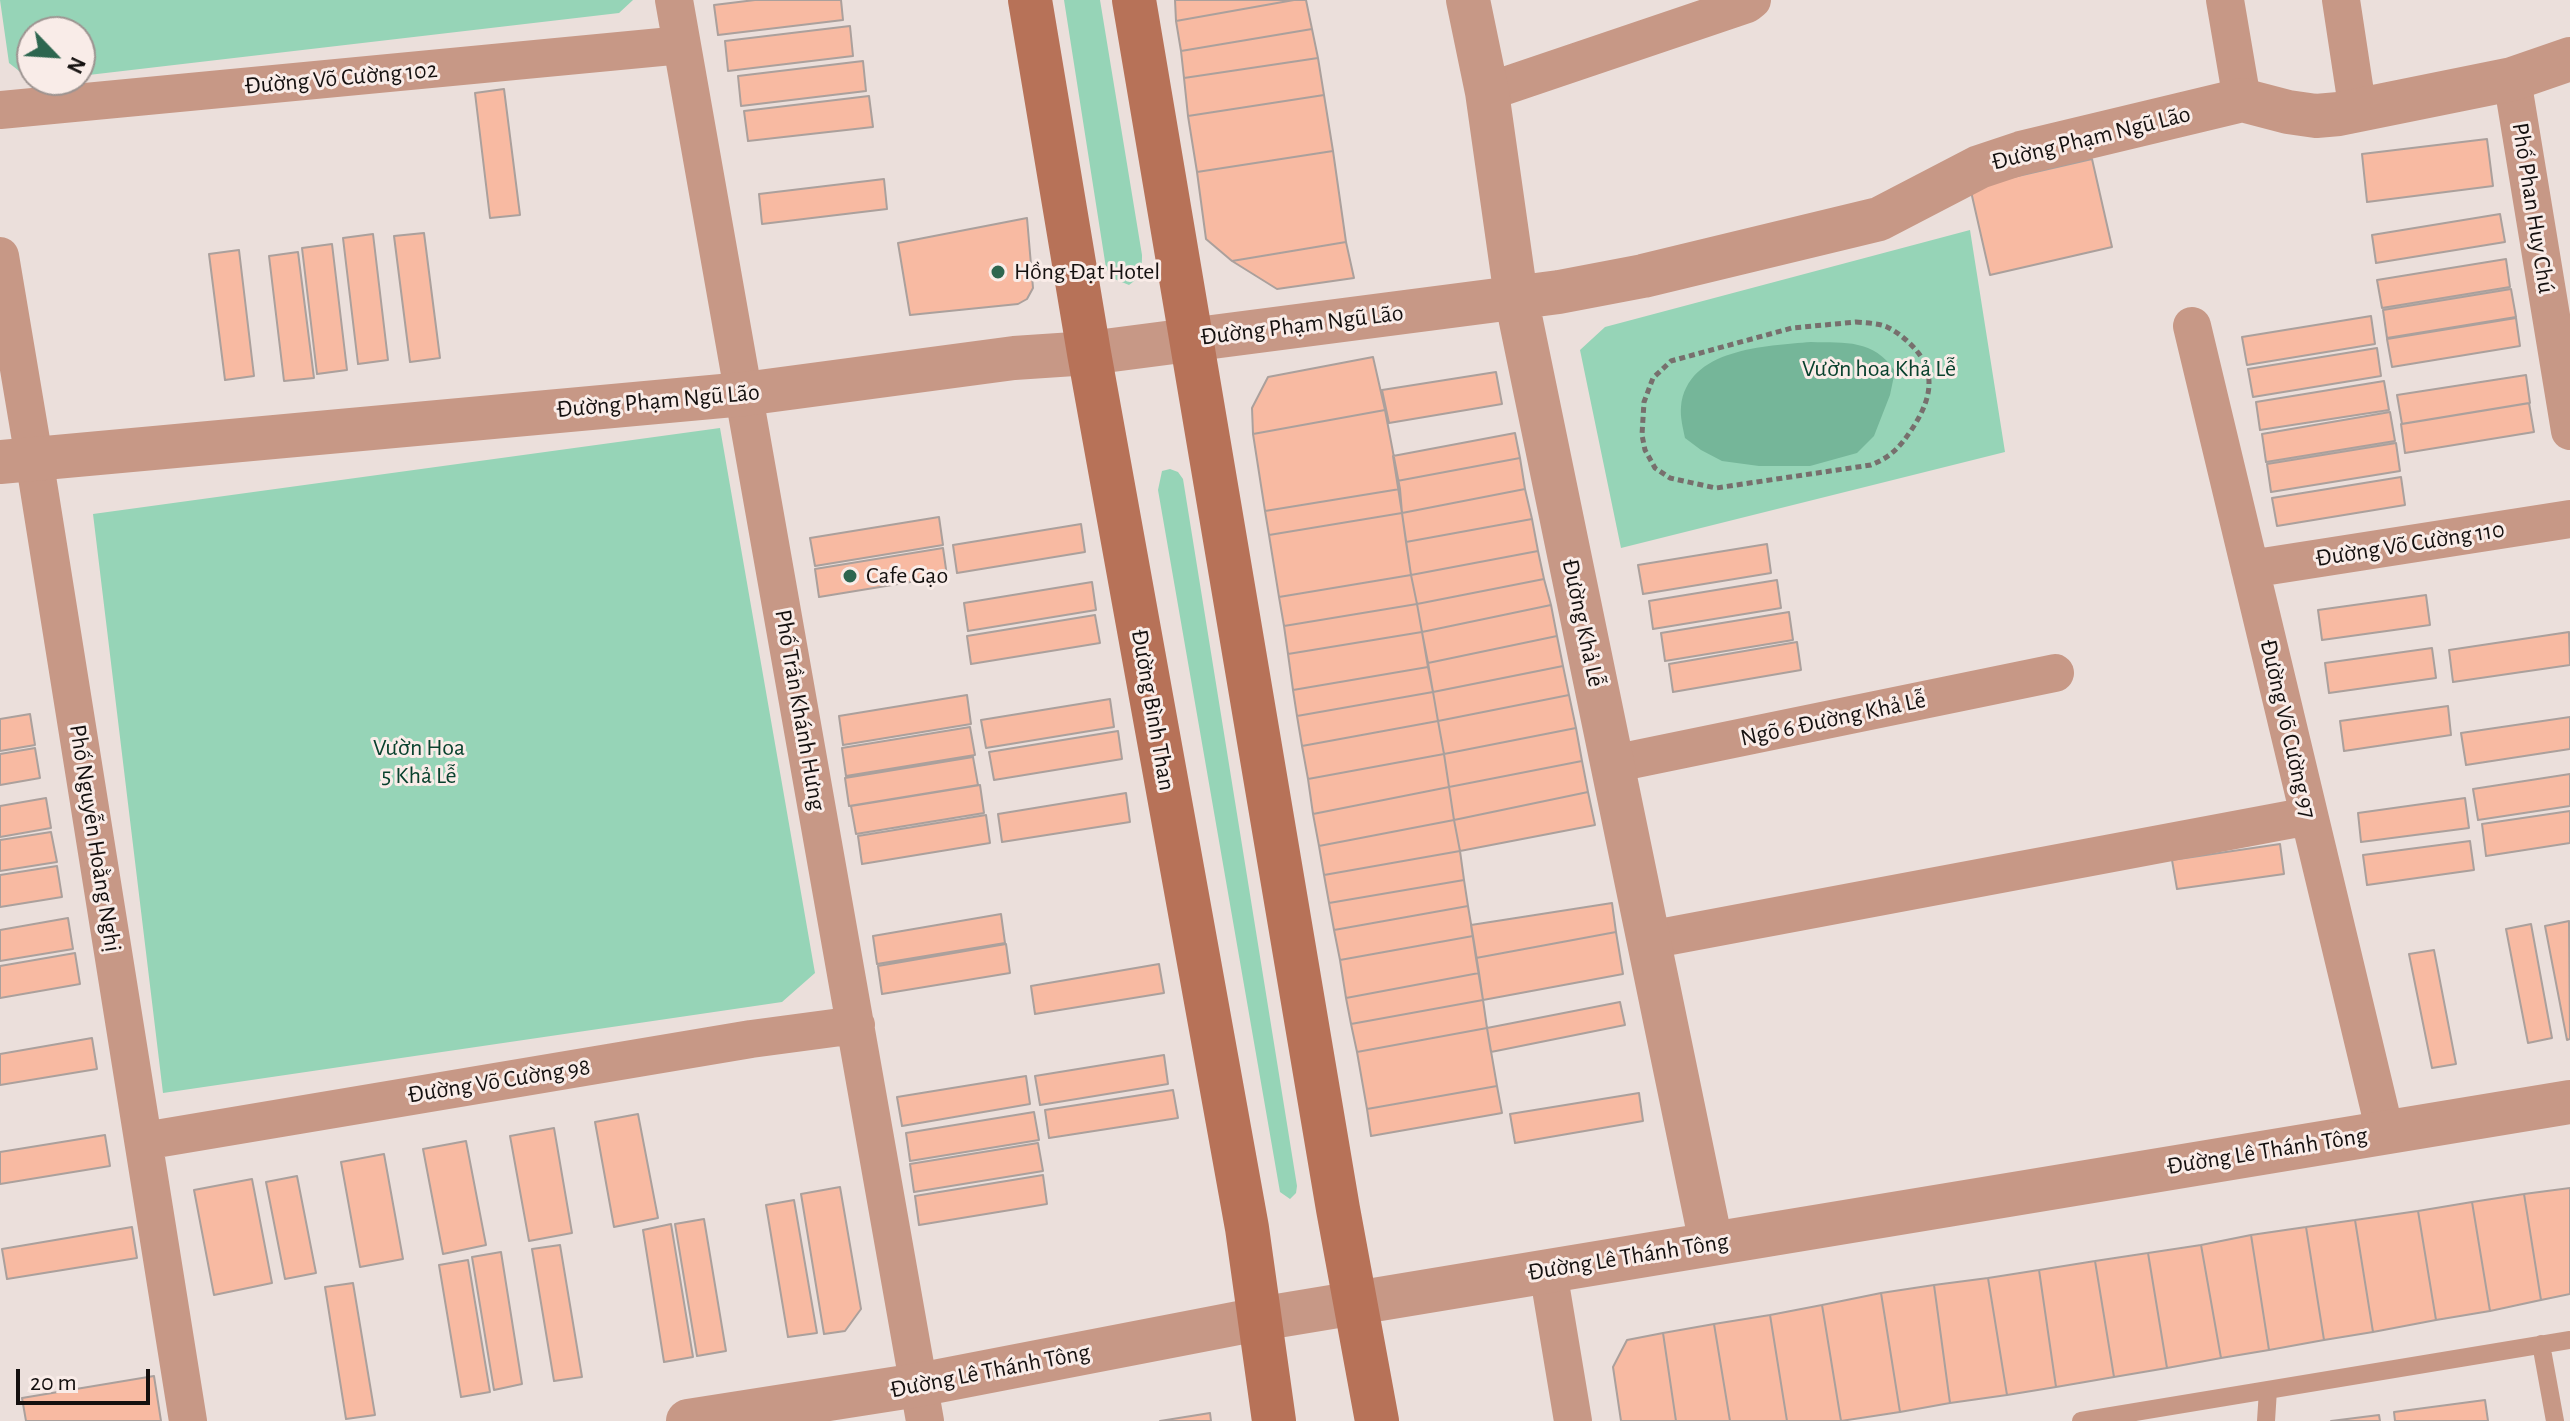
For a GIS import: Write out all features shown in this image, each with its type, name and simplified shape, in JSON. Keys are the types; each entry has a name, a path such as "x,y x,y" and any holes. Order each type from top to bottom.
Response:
{"main road":[{"name":"Đường Bình Than","path":"1030,0 1089,353 1247,1228 1274,1421"},
{"path":"1134,0 1338,1209 1377,1421"}],"street":[{"name":"Phố Trần Khánh Hưng","path":"674,0 922,1403"},
{"name":"Đường Khả Lễ","path":"1468,0 1487,92 1516,297 1711,1243"},
{"path":"1487,92 1752,0"},
{"path":"2225,0 2242,100"},
{"path":"2341,0 2358,112"},
{"name":"Đường Võ Cường 102","path":"0,110 682,45"},
{"name":"Đường Phạm Ngũ Lão","path":"17,460 744,394 1516,297 1643,276 1879,219 1979,167 2021,153 2242,100 2316,116 2358,112 2512,79 2570,59"},
{"name":"Phố Phan Huy Chú","path":"2512,79 2570,431"},
{"name":"Phố Nguyễn Hoằng Nghị","path":"0,256 17,460 144,1141 188,1421"},
{"name":"Đường Võ Cường 97","path":"2192,326 2385,1132"},
{"name":"Đường Võ Cường 110","path":"2250,569 2570,519"},
{"name":"Ngõ 6 Đường Khả Lễ","path":"1612,764 2055,673"},
{"path":"1649,940 2309,816"},
{"name":"Đường Võ Cường 98","path":"144,1141 751,1039 856,1025"},
{"name":"Đường Lê Thánh Tông","path":"688,1421 922,1403 1259,1319 2570,1102"},
{"path":"1548,1271 1573,1421"}],"lane":[{"path":"2081,1421 2570,1340"},
{"path":"2541,1344 2555,1421"},
{"path":"2266,1421 2268,1390"}],"path":[{"path":"1856,322 1886,326 1909,342 1925,361 1931,381 1926,404 1906,437 1887,458 1871,465 1716,488 1670,478 1655,468 1645,450 1642,435 1644,402 1653,378 1671,361 1792,328 1856,322"}],"green space":[{"path":"0,0 633,0 619,13 96,74 96,16 16,16 16,69 9,63"},
{"path":"1064,0 1100,0 1142,255 1140,272 1129,285 1112,278 1106,268"},
{"name":"Vườn hoa Khả Lễ","path":"1970,230 2005,452 1621,548 1580,350 1605,327"},
{"name":"Vườn Hoa 5 Khả Lễ","path":"720,428 815,973 782,1002 163,1093 93,514"},
{"path":"1170,469 1178,472 1183,479 1297,1186 1296,1193 1290,1199 1280,1192 1158,490 1162,471"}],"shaded area":[{"path":"1811,342 1847,343 1868,348 1878,353 1895,371 1890,395 1874,436 1857,453 1810,466 1759,466 1722,461 1685,438 1681,407 1686,387 1698,373 1731,354"}],"building":[{"path":"755,0 841,0 843,20 718,35 714,5"},
{"path":"1175,0 1294,0 1176,21"},
{"path":"1306,0 1312,29 1181,51 1176,21"},
{"path":"850,26 853,56 728,71 725,41"},
{"path":"1312,29 1318,58 1184,78 1181,51"},
{"path":"1318,58 1324,95 1188,116 1184,78"},
{"path":"863,61 866,91 741,106 738,76"},
{"path":"504,89 520,215 490,218 475,93"},
{"path":"1324,95 1333,151 1197,172 1188,116"},
{"path":"869,96 873,127 748,141 744,111"},
{"path":"2487,139 2493,186 2367,202 2362,154"},
{"path":"1333,151 1346,242 1232,261 1206,239 1197,172"},
{"path":"2092,159 2112,247 1990,275 1970,187"},
{"path":"884,179 887,209 762,224 759,194"},
{"path":"2500,214 2505,242 2376,263 2372,235"},
{"path":"1027,218 1033,288 1027,299 1018,304 910,315 898,243"},
{"path":"424,233 440,358 410,362 394,236"},
{"path":"373,234 388,360 358,364 343,238"},
{"path":"1346,242 1354,278 1277,289 1232,261"},
{"path":"332,244 347,370 317,374 302,248"},
{"path":"239,250 254,376 225,380 209,254"},
{"path":"298,252 314,378 284,381 269,256"},
{"path":"2506,259 2510,287 2382,308 2377,280"},
{"path":"2511,289 2516,317 2387,338 2383,310"},
{"path":"2371,316 2375,344 2247,365 2242,337"},
{"path":"2516,318 2520,346 2392,367 2387,339"},
{"path":"2377,348 2381,376 2253,397 2248,369"},
{"path":"1373,357 1385,410 1253,434 1252,408 1268,377"},
{"path":"1496,372 1502,404 1389,423 1382,390"},
{"path":"2526,375 2530,403 2402,424 2397,395"},
{"path":"2384,381 2389,410 2260,430 2256,402"},
{"path":"2529,403 2534,432 2405,453 2401,424"},
{"path":"1385,410 1400,489 1265,511 1253,434"},
{"path":"2390,412 2395,441 2266,462 2262,434"},
{"path":"1515,433 1520,458 1397,481 1393,456"},
{"path":"2396,443 2400,471 2271,492 2267,464"},
{"path":"1520,458 1525,489 1402,513 1397,481"},
{"path":"2401,477 2405,505 2277,526 2272,498"},
{"path":"1400,489 1402,513 1269,535 1265,511"},
{"path":"1525,489 1532,519 1406,542 1402,513"},
{"path":"1402,513 1411,575 1279,597 1269,535"},
{"path":"939,517 943,545 815,566 810,538"},
{"path":"1532,519 1538,551 1411,575 1406,542"},
{"path":"1081,524 1085,552 957,573 953,545"},
{"path":"1767,544 1771,573 1643,594 1638,565"},
{"path":"943,548 947,576 819,597 815,569"},
{"path":"1538,551 1544,579 1417,604 1411,575"},
{"path":"1411,575 1417,604 1284,626 1279,597"},
{"path":"1544,579 1551,605 1422,632 1417,604"},
{"path":"1777,580 1781,608 1653,629 1649,601"},
{"path":"1092,582 1096,610 968,631 964,603"},
{"path":"2426,595 2430,625 2322,640 2318,610"},
{"path":"1417,604 1422,632 1288,654 1284,626"},
{"path":"1551,605 1557,636 1428,663 1422,632"},
{"path":"1789,612 1793,640 1665,661 1661,633"},
{"path":"1095,615 1100,643 971,664 967,636"},
{"path":"1422,632 1428,667 1293,690 1288,654"},
{"path":"2569,632 2570,665 2453,682 2449,650"},
{"path":"1557,636 1563,666 1433,692 1428,663"},
{"path":"1797,642 1801,670 1673,692 1669,664"},
{"path":"2432,648 2436,678 2329,693 2325,663"},
{"path":"1563,666 1569,695 1438,721 1433,692"},
{"path":"1428,667 1433,692 1297,716 1293,690"},
{"path":"1433,692 1438,721 1302,746 1297,716"},
{"path":"967,695 971,724 843,745 839,716"},
{"path":"1569,695 1576,728 1444,754 1438,721"},
{"path":"1110,699 1114,727 986,748 981,720"},
{"path":"2448,706 2451,735 2344,751 2340,721"},
{"path":"30,714 35,745 0,751 0,719"},
{"path":"2570,717 2570,749 2466,765 2461,733"},
{"path":"1438,721 1444,754 1308,779 1302,746"},
{"path":"970,727 975,755 846,776 842,748"},
{"path":"1576,728 1582,761 1449,787 1444,754"},
{"path":"1118,731 1122,759 994,780 989,752"},
{"path":"35,748 40,778 0,785 0,754"},
{"path":"1444,754 1449,787 1313,814 1308,779"},
{"path":"973,757 978,785 849,806 845,778"},
{"path":"1582,761 1588,792 1454,820 1449,787"},
{"path":"2570,774 2570,806 2478,820 2473,789"},
{"path":"980,785 984,813 856,834 851,806"},
{"path":"1449,787 1454,820 1319,846 1313,814"},
{"path":"1588,792 1595,825 1460,851 1454,820"},
{"path":"1126,793 1130,822 1002,842 998,814"},
{"path":"46,798 51,828 0,837 0,806"},
{"path":"2465,798 2469,828 2361,842 2358,813"},
{"path":"2570,811 2570,843 2486,856 2482,824"},
{"path":"986,815 990,843 862,864 858,836"},
{"path":"1454,820 1460,851 1324,875 1319,846"},
{"path":"51,832 57,862 0,871 0,840"},
{"path":"2470,841 2474,870 2367,885 2363,855"},
{"path":"2280,844 2284,874 2177,889 2172,860"},
{"path":"1460,851 1464,880 1329,903 1324,875"},
{"path":"57,866 62,897 0,907 0,875"},
{"path":"1464,880 1468,906 1334,930 1329,903"},
{"path":"1612,903 1616,932 1476,958 1471,925"},
{"path":"1468,906 1473,936 1340,960 1334,930"},
{"path":"1001,914 1005,943 877,964 873,936"},
{"path":"68,918 73,949 0,961 0,930"},
{"path":"2569,921 2570,1039 2567,1040 2545,926"},
{"path":"2531,924 2552,1038 2528,1043 2506,929"},
{"path":"1616,932 1623,974 1483,1000 1476,958"},
{"path":"1473,936 1479,973 1346,998 1340,960"},
{"path":"1006,944 1010,973 882,994 878,966"},
{"path":"2434,950 2456,1064 2432,1068 2409,954"},
{"path":"75,953 80,984 0,998 0,966"},
{"path":"1159,964 1164,993 1035,1014 1031,986"},
{"path":"1479,973 1483,1000 1351,1024 1346,998"},
{"path":"1483,1000 1487,1028 1357,1052 1351,1024"},
{"path":"1620,1002 1625,1025 1491,1052 1487,1028"},
{"path":"1487,1028 1497,1086 1367,1109 1357,1052"},
{"path":"92,1038 97,1069 0,1085 0,1054"},
{"path":"1164,1055 1168,1084 1040,1105 1035,1076"},
{"path":"1026,1076 1030,1104 902,1126 897,1097"},
{"path":"1497,1086 1502,1113 1371,1136 1367,1109"},
{"path":"1173,1090 1178,1118 1049,1138 1045,1110"},
{"path":"1639,1093 1643,1121 1515,1143 1510,1114"},
{"path":"1034,1112 1039,1140 910,1161 906,1133"},
{"path":"638,1114 658,1218 614,1227 595,1122"},
{"path":"554,1128 572,1233 529,1241 510,1136"},
{"path":"105,1135 110,1166 0,1184 0,1152"},
{"path":"466,1141 486,1245 443,1254 423,1149"},
{"path":"1038,1143 1043,1171 914,1192 910,1164"},
{"path":"384,1154 403,1259 360,1267 341,1162"},
{"path":"1043,1175 1047,1204 919,1225 915,1196"},
{"path":"297,1176 316,1273 285,1279 266,1182"},
{"path":"252,1179 272,1283 214,1295 194,1190"},
{"path":"840,1187 861,1309 845,1331 824,1334 801,1194"},
{"path":"2570,1188 2570,1294 2541,1300 2524,1194"},
{"path":"2524,1194 2541,1300 2490,1311 2472,1202"},
{"path":"794,1200 817,1333 788,1337 766,1205"},
{"path":"2472,1202 2490,1311 2436,1320 2418,1211"},
{"path":"2418,1211 2436,1320 2373,1332 2355,1220"},
{"path":"704,1219 726,1351 697,1356 675,1224"},
{"path":"2355,1220 2373,1332 2324,1340 2306,1227"},
{"path":"671,1224 693,1357 664,1362 643,1230"},
{"path":"132,1227 137,1258 7,1279 2,1249"},
{"path":"2306,1227 2324,1340 2269,1350 2251,1235"},
{"path":"2251,1235 2269,1350 2221,1358 2201,1245"},
{"path":"560,1245 582,1377 554,1381 532,1249"},
{"path":"2201,1245 2221,1358 2167,1368 2148,1253"},
{"path":"501,1252 522,1384 494,1390 472,1257"},
{"path":"2148,1253 2167,1368 2114,1377 2095,1261"},
{"path":"468,1260 490,1392 461,1397 439,1265"},
{"path":"2095,1261 2114,1377 2056,1387 2039,1270"},
{"path":"2039,1270 2056,1387 2007,1395 1988,1278"},
{"path":"1988,1278 2007,1395 1950,1403 1934,1285"},
{"path":"353,1283 375,1415 346,1419 325,1287"},
{"path":"1934,1285 1950,1403 1900,1412 1881,1293"},
{"path":"1881,1293 1900,1412 1841,1421 1822,1305"},
{"path":"1822,1305 1841,1421 1787,1421 1770,1315"},
{"path":"1770,1315 1787,1421 1730,1421 1714,1324"},
{"path":"1714,1324 1730,1421 1676,1421 1663,1333"},
{"path":"1663,1333 1676,1421 1621,1421 1613,1367 1627,1340"},
{"path":"154,1376 161,1421 26,1421 22,1398"},
{"path":"2485,1400 2488,1421 2395,1421 2394,1412"},
{"path":"1210,1413 1211,1421 1160,1421"},
{"path":"2379,1415 2380,1421 2331,1421"}],"place":[{"name":"Hồng Đạt Hotel","path":"998,272"},
{"name":"Cafe Gạo","path":"850,576"}]}
